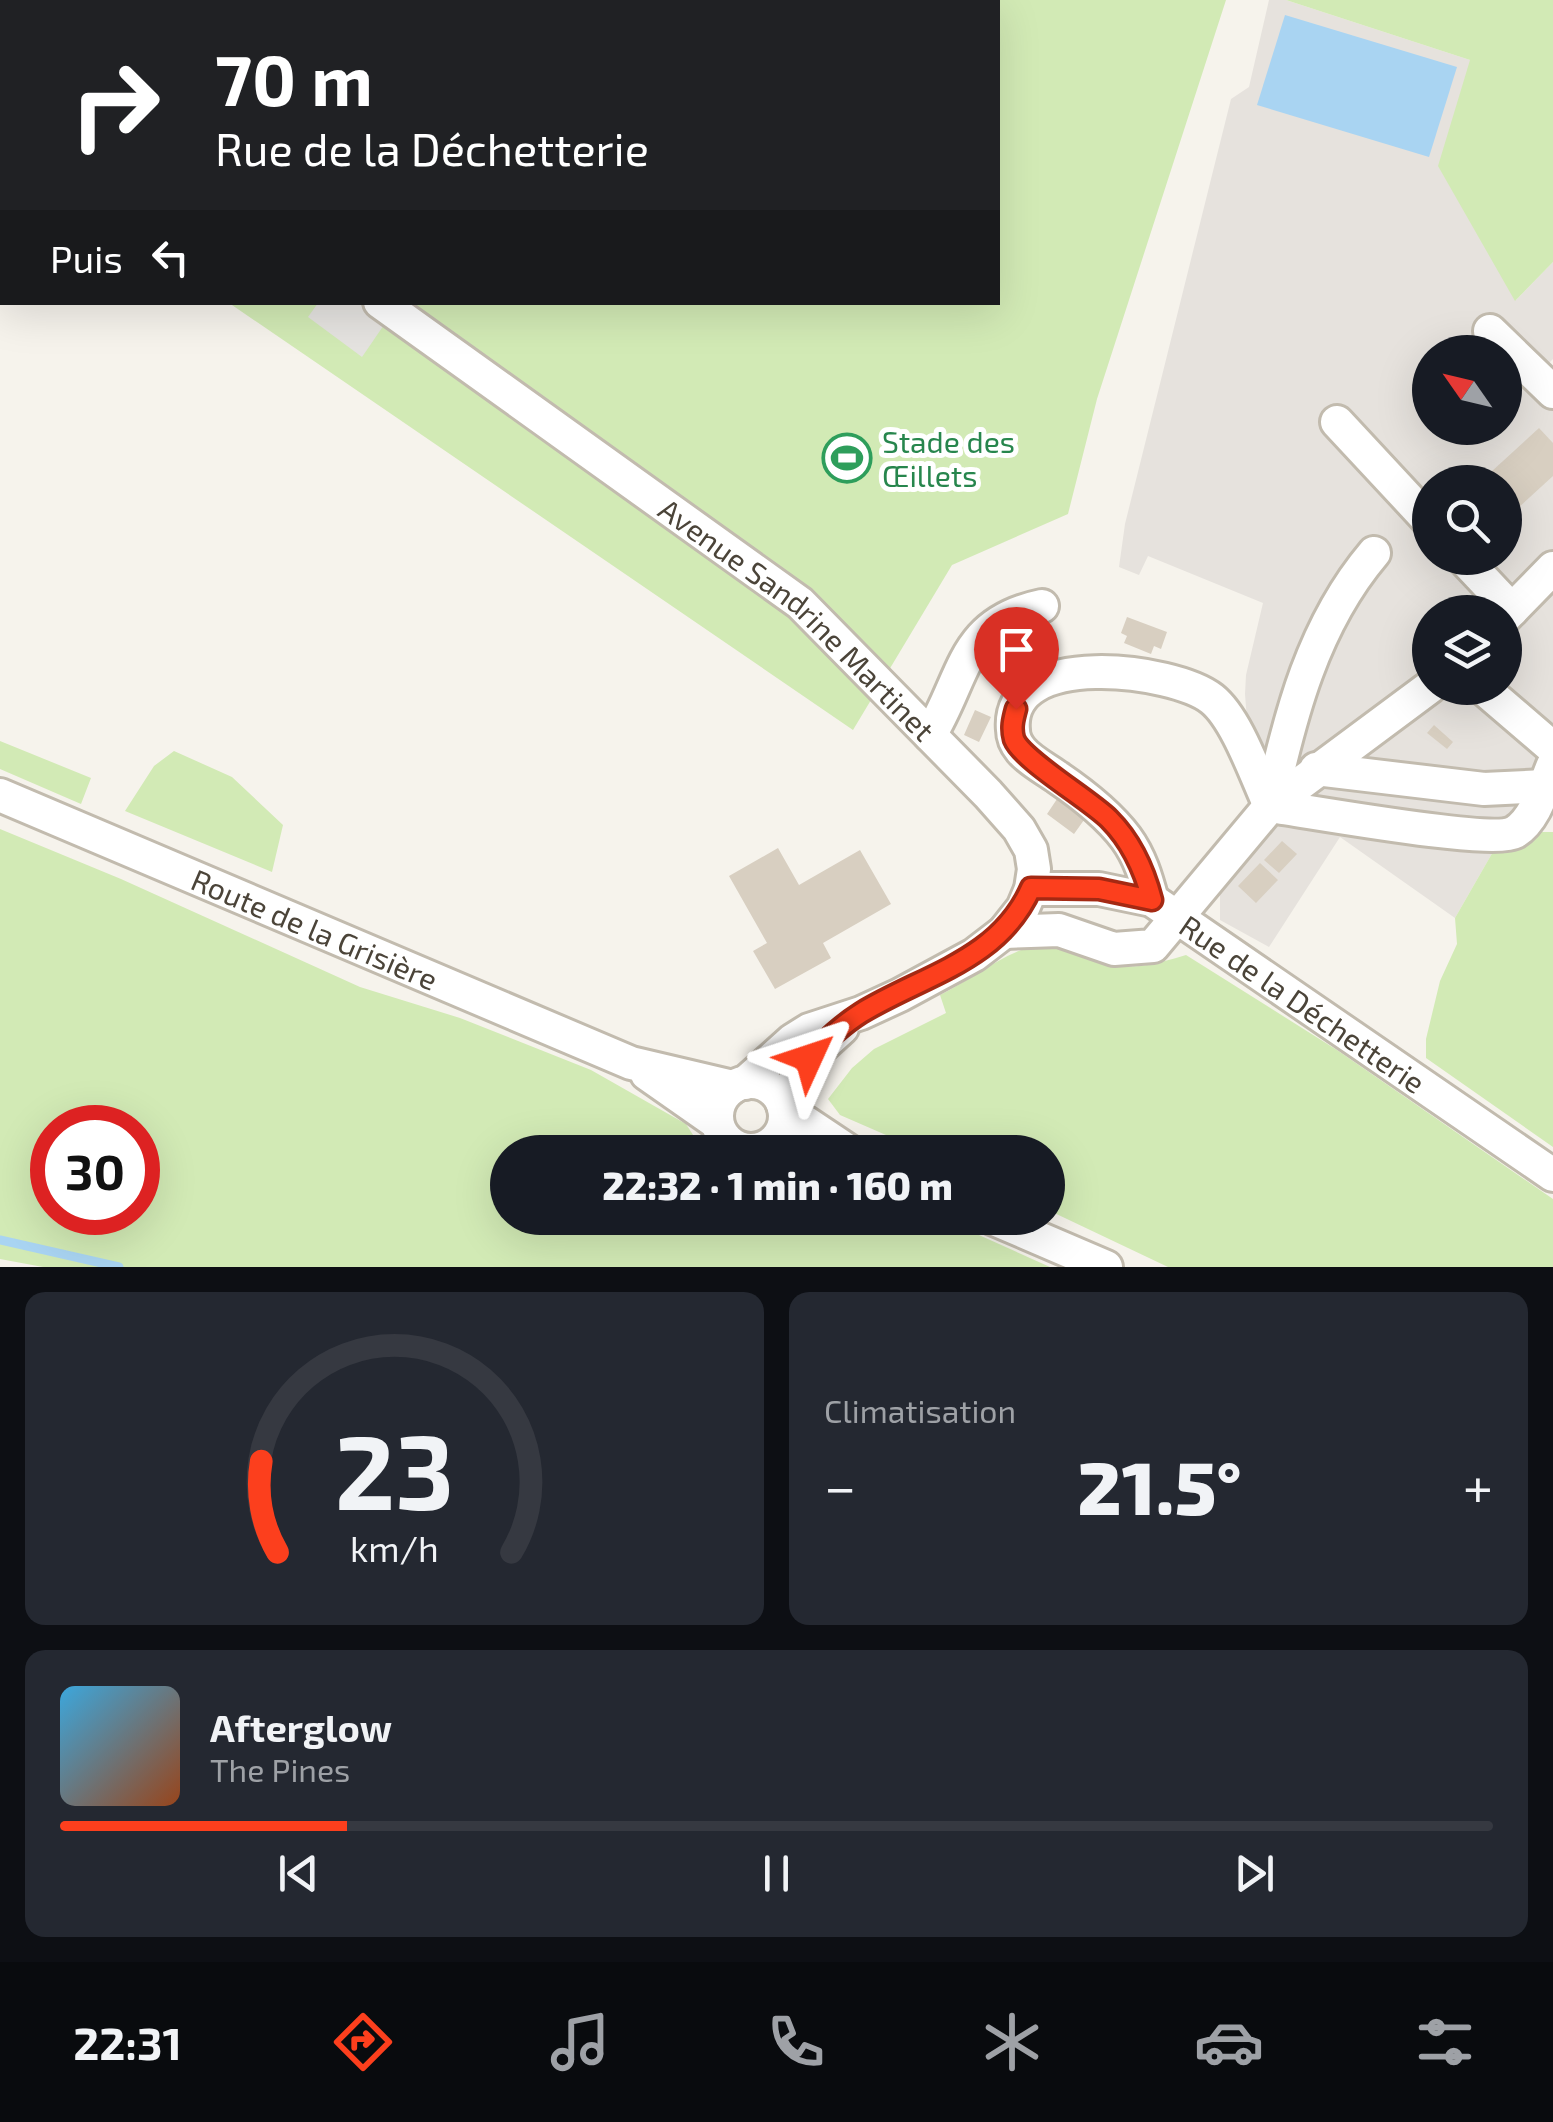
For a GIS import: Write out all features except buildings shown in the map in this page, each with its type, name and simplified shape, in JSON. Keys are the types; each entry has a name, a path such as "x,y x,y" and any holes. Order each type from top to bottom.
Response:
{"street":[{"name":"Avenue Sandrine Martinet","path":"384,305 800,603 1019,830 1031,850 1031,888"},
{"path":"1490,330 1553,392"},
{"path":"1337,422 1412,503"},
{"path":"1270,806 1288,724 1320,638 1350,582 1374,553"},
{"path":"1522,600 1553,568"},
{"path":"1477,575 1493,595"},
{"path":"930,735 946,710 971,650 984,633 1004,617 1042,606"},
{"path":"1164,908 1126,838 1075,790 1023,753 1015,741 1012,724 1026,694 1042,681 1086,670 1174,682 1199,690 1224,710 1270,806"},
{"path":"1004,932 1059,930 1114,949 1154,946 1164,908 1270,806 1412,700"},
{"path":"1503,705 1553,748"},
{"path":"1316,769 1484,789 1549,776"},
{"path":"1270,806 1501,836 1514,832 1527,820 1549,776"},
{"name":"Route de la Grisière","path":"0,796 631,1063 739,1085 767,1086 783,1105 826,1135"},
{"path":"717,1123 720,1102 793,1040 809,1030 862,1013 974,956 1004,932 1031,888"},
{"name":"Rue de la Déchetterie","path":"1031,888 1099,889 1164,908 1553,1175"},
{"path":"783,1105 809,1058 862,1013"},
{"name":"Route de la Grisière","path":"631,1063 717,1123 722,1135"},
{"name":"Route de la Grisière","path":"782,1135 783,1105"},
{"path":"1032,1235 1106,1267"}],"shaded area":[{"path":"1269,0 1286,0 1470,60 1516,300 1553,262 1553,359 1549,363 1553,368 1553,803 1494,850 1455,918 1340,837 1269,947 1220,920 1220,884 1270,805 1248,733 1245,694 1263,603 1148,556 1139,575 1119,567 1125,524 1231,99 1249,87"},
{"path":"317,305 361,305 386,322 362,357 308,317"}],"green space":[{"path":"1000,0 1226,0 1097,399 1068,514 952,565 853,730 232,305 1000,305"},
{"path":"1286,0 1553,0 1553,262 1515,301 1438,166 1470,60"},
{"path":"0,741 91,778 81,804 0,769"},
{"path":"174,751 232,777 283,825 272,872 125,811 154,766"},
{"path":"0,829 360,987 460,1018 591,1070 686,1124 693,1135 490,1135 490,1235 979,1235 1050,1267 43,1267 0,1259"},
{"path":"1537,832 1553,832 1553,1147 1426,1058 1426,1039 1440,981 1457,944 1455,918 1494,850"},
{"path":"1045,943 1127,967 1186,955 1337,1050 1553,1199 1553,1267 1168,1267 1065,1218 1065,1135 886,1135 840,1115 828,1099 852,1068 874,1049 946,1013 940,995"}],"water":[{"path":"1285,15 1457,67 1429,157 1257,105"}],"waterway":[{"path":"0,1240 119,1267"}],"place":[{"name":"Stade des Œillets","path":"847,458"}],"route":[{"path":"809,1058 862,1013 974,956 1004,932 1031,888 1099,889 1152,900 1145,873 1126,838 1075,790 1023,753 1015,741 1012,724 1016,709"}]}
